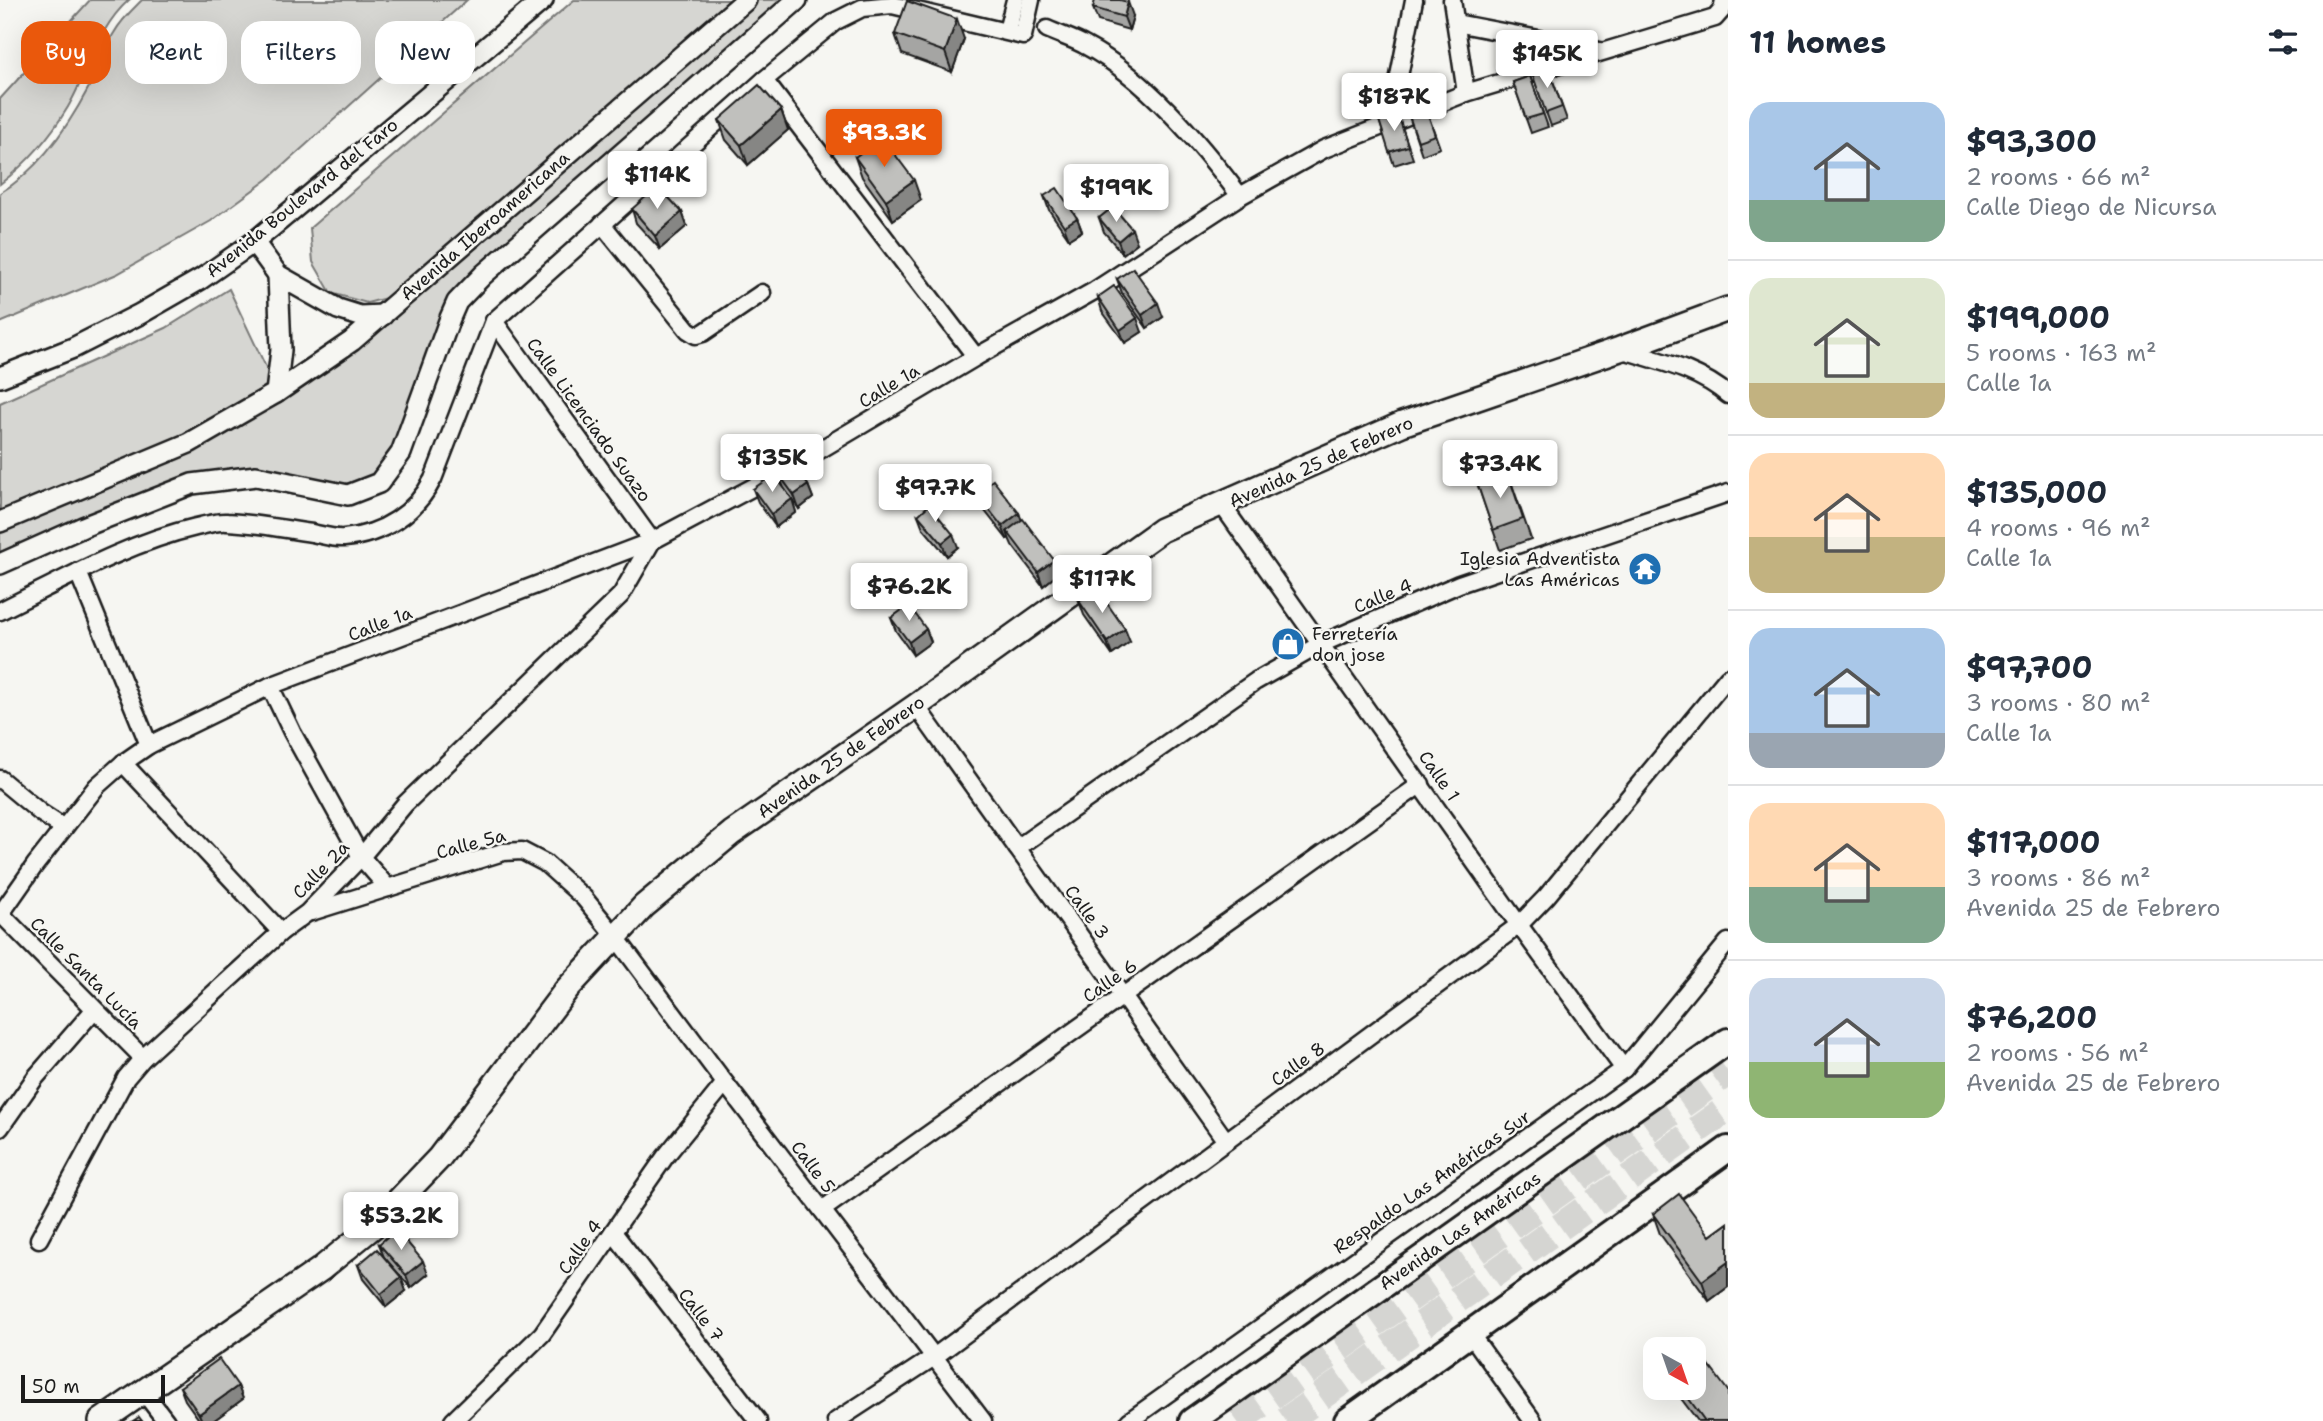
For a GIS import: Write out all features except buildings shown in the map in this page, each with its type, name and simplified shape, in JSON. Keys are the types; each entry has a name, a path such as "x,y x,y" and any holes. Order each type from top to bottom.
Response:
{"main road":[{"name":"Avenida 25 de Febrero","path":"101,1421 321,1269 375,1225 439,1158 567,989 644,906 732,833 916,706 1161,530 1402,425 1728,309"},
{"name":"Avenida Las Américas","path":"1194,1419 1728,1041"},
{"path":"1347,1421 1728,1149"}],"street":[{"name":"Avenida Boulevard del Faro","path":"0,377 73,348 201,279 254,242 543,0"},
{"name":"Avenida Iberoamericana","path":"0,522 189,443 276,393 352,341 747,0"},
{"name":"Avenida Iberoamericana","path":"0,564 83,527 192,484 256,476 348,495 379,483 401,453 457,302 483,275 797,0"},
{"path":"1015,0 1015,34"},
{"path":"1015,34 1031,0"},
{"path":"1390,122 1414,0"},
{"path":"1452,0 1466,93"},
{"name":"Calle 1a","path":"1,915 97,786 149,745 270,686 652,541 790,467 1094,291 1241,195 1324,149 1466,93 1715,18 1722,10 1724,0"},
{"path":"0,611 148,541 225,522 341,539 364,535 387,526 408,513 429,488 494,321 764,80 836,21 862,8 892,5 1015,34"},
{"path":"1456,23 1602,51"},
{"path":"1046,29 1087,46 1133,77 1209,155 1241,195"},
{"path":"764,80 976,357"},
{"path":"602,224 688,330 696,335 762,293"},
{"path":"254,242 278,275 338,309 360,316 383,315"},
{"path":"276,393 281,350 278,275"},
{"name":"Calle Licenciado Suazo","path":"494,321 652,541"},
{"path":"1620,349 1685,369 1715,383 1728,395"},
{"name":"Calle 4","path":"1017,848 1256,681 1321,643 1459,584 1728,493"},
{"name":"Calle 1","path":"1223,505 1518,925 1624,1069"},
{"name":"Calle 2a","path":"39,1239 126,1078 143,1058 281,932 307,913 362,857 405,804 621,595 652,541"},
{"path":"78,572 149,745"},
{"name":"Calle 8","path":"836,1421 934,1357 1518,925 1546,897 1728,677"},
{"path":"270,686 292,732 362,857 388,888"},
{"name":"Calle 3","path":"916,706 1226,1141"},
{"path":"123,763 281,932"},
{"path":"0,779 64,828"},
{"name":"Calle 6","path":"822,1210 1421,784"},
{"name":"Calle 5a","path":"307,913 503,852 522,851 545,863 584,898 615,936"},
{"name":"Calle Santa Lucía","path":"1,915 143,1058"},
{"name":"Calle 5","path":"615,936 983,1421"},
{"name":"Respaldo Las Américas Sur","path":"1129,1421 1624,1069 1728,942"},
{"path":"0,1128 35,1078 94,1010"},
{"name":"Calle 4","path":"453,1421 542,1334 665,1157 725,1083"},
{"name":"Calle 7","path":"613,1232 758,1421"},
{"path":"1469,1332 1533,1421"},
{"path":"143,1391 166,1421"}],"shaded area":[{"path":"90,0 129,0 110,21 71,21"},
{"path":"142,0 467,0 444,21 375,21 375,83 268,179 211,221 117,274 0,323 0,193 28,172 52,146 90,84 111,84 111,37 123,19"},
{"path":"574,0 734,0 390,297 367,303 331,293 313,262 310,228"},
{"path":"756,0 790,0 452,302 397,451 377,480 345,490 253,473 0,561 0,528 280,397"},
{"path":"21,76 21,84 79,84 54,129 29,158 0,184 0,99"},
{"path":"229,289 273,382 177,438 0,513 0,403 166,328"}],"tunnel":[{"path":"1237,1421 1728,1072"},
{"path":"1286,1421 1728,1108"}],"place":[{"name":"Iglesia Adventista Las Américas","path":"1645,569"},
{"name":"Ferretería don jose","path":"1288,644"}]}
